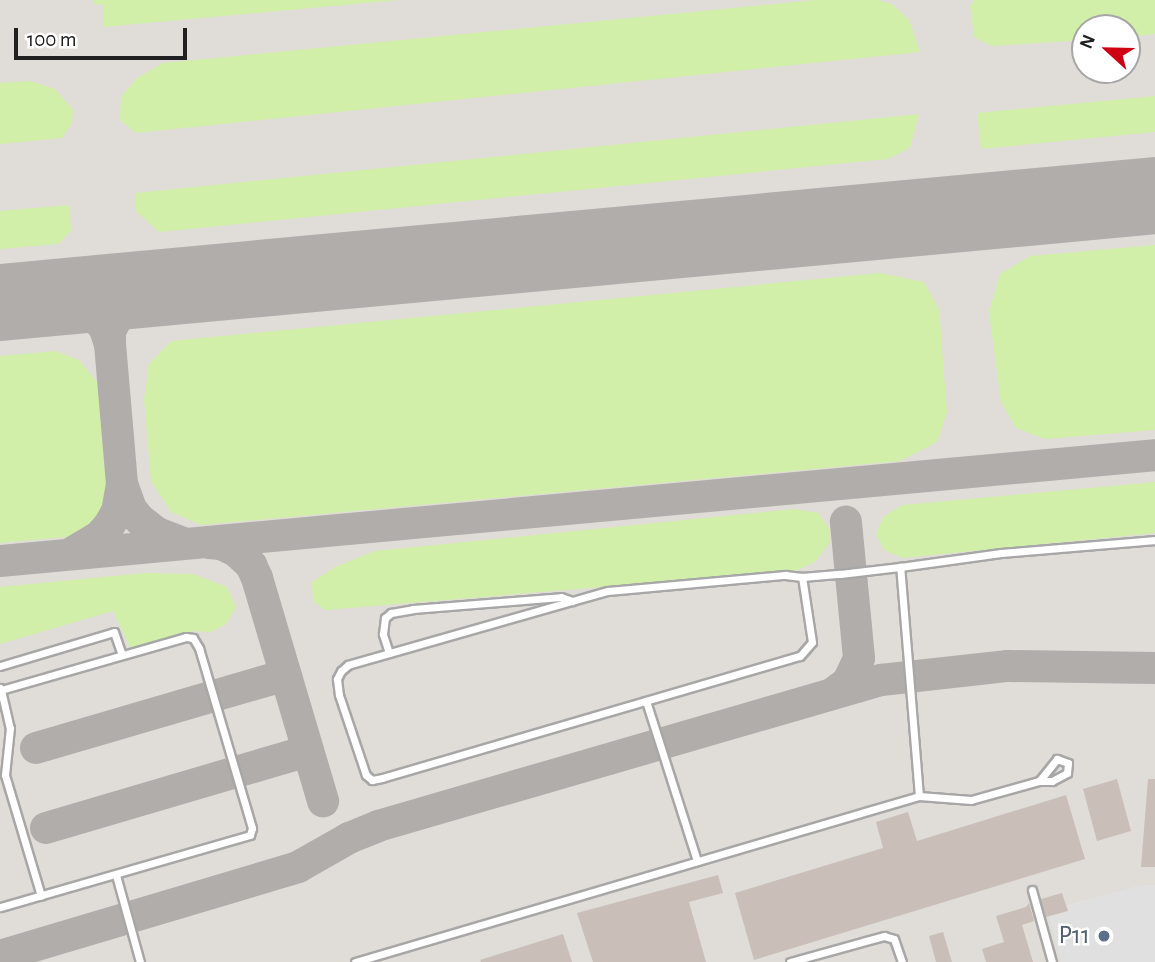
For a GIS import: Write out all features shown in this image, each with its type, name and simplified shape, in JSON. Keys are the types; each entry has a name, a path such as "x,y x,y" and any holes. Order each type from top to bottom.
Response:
{"lane":[{"path":"802,577 812,642 800,656 372,780 366,775 337,679 348,665 608,591 785,575 802,577 1001,553 1155,540"},
{"path":"900,566 919,796"},
{"path":"389,653 383,634 386,618 391,613 530,599 561,597 572,601"},
{"path":"0,666 114,632 122,655"},
{"path":"0,907 41,896 116,875 250,835 252,828 199,648 193,638 186,637 0,689 10,728 5,775 41,896"},
{"path":"646,701 697,861"},
{"path":"355,962 919,796 971,800 1039,781"},
{"path":"116,875 140,962"},
{"path":"1032,890 1052,962"},
{"path":"790,962 884,936 894,939 902,962"}],"shaded area":[{"path":"0,0 1155,0 1155,962 0,962"},
{"name":"P11","path":"1141,885 1155,885 1155,962 1061,962 1047,910"}],"green space":[{"path":"94,0 399,0 103,27 103,5 94,4"},
{"path":"816,0 878,0 892,4 909,20 920,52 136,133 120,120 121,97 137,78 163,63"},
{"path":"974,0 1155,0 1155,34 1141,36 1141,14 1071,14 1071,41 991,46 974,37 970,6"},
{"path":"30,81 55,89 73,110 72,123 62,138 0,144 0,83"},
{"path":"1155,96 1155,132 981,149 977,113"},
{"path":"919,114 910,148 888,159 159,232 136,211 135,193"},
{"path":"70,205 71,231 58,244 0,249 0,211"},
{"path":"1155,245 1155,430 1045,439 1016,428 1001,402 989,312 1000,274 1030,256"},
{"path":"880,273 924,282 939,309 947,413 937,442 900,461 201,525 171,512 151,481 144,400 149,364 171,341"},
{"path":"55,351 79,360 98,383 111,482 100,514 77,536 0,543 0,356"},
{"path":"1155,482 1155,533 903,558 884,550 876,534 883,517 902,505"},
{"path":"795,509 818,513 830,530 829,543 815,562 795,571 325,610 313,601 312,582 335,567 375,551"},
{"path":"145,573 193,574 227,587 236,607 226,624 211,632 194,631 131,649 113,611 0,644 0,587"}],"building":[{"path":"1117,779 1131,831 1097,841 1083,789"},
{"path":"1148,779 1155,779 1155,867 1141,867"},
{"path":"1066,795 1085,859 754,960 735,893 883,848 876,822 908,812 917,841"},
{"path":"718,875 723,893 689,902 706,962 593,962 577,913"},
{"path":"1062,893 1068,911 1046,917 1041,899"},
{"path":"1029,903 1034,921 1022,925 1033,962 986,962 982,949 1004,942 996,916 1026,907"},
{"path":"943,932 952,962 936,962 929,936"},
{"path":"563,934 572,962 480,960"}],"taxiway":[{"path":"110,344 110,331 121,310 143,292 160,287"},
{"path":"52,297 78,301 90,309 105,329 110,344 122,484 117,511 110,524 100,536 72,553"},
{"path":"0,561 1155,455"},
{"path":"122,484 131,509 139,519 157,533 183,543"},
{"path":"832,694 848,682 859,658 846,522"},
{"path":"209,543 221,544 236,551 251,565 257,578 323,801"},
{"path":"0,956 298,867 349,838 378,826 881,680 1008,666 1155,668"},
{"path":"36,748 286,675"},
{"path":"46,828 308,751"}],"runway":[{"path":"0,302 1155,195"}],"place":[{"name":"P11","path":"1104,936"}]}
